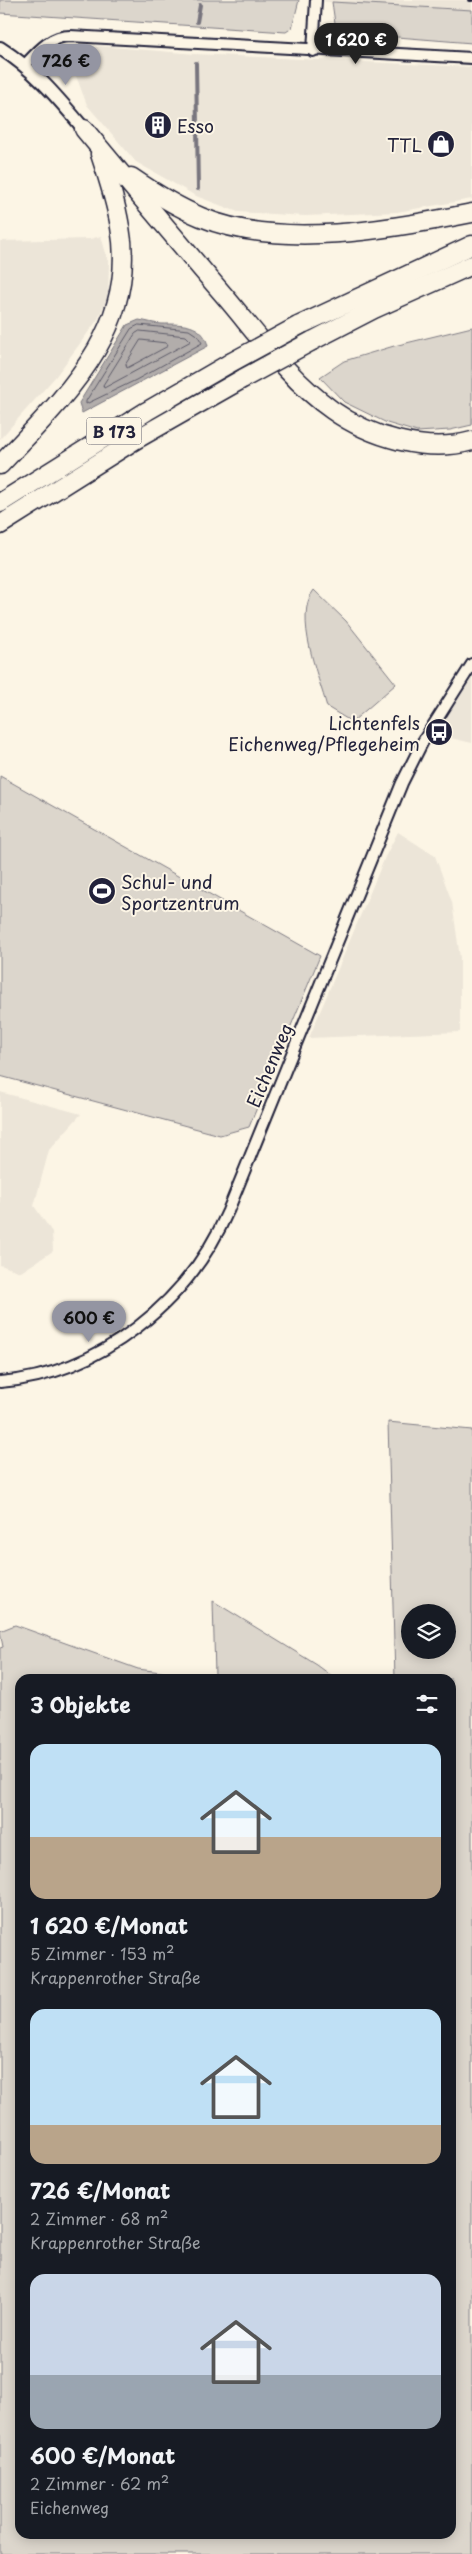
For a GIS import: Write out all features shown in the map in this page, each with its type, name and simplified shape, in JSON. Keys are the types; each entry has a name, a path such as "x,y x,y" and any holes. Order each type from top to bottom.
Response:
{"highway":[{"path":"84,129 295,378 322,403 370,432 407,443 442,446 472,441"},
{"path":"0,465 73,383 104,338 117,308 123,271 121,229 112,190 96,144"},
{"path":"115,167 162,196 202,217 259,231 304,234 374,230 472,213"},
{"name":"B 173","path":"0,503 147,411 230,363 298,326 472,245"},
{"name":"B 173","path":"0,525 160,425 244,378 374,309 472,265"},
{"path":"428,285 472,275"}],"street":[{"path":"313,51 316,0"},
{"path":"25,64 50,42 63,36 113,37 313,51 472,58"},
{"path":"0,48 25,64 42,80 84,129"},
{"name":"Eichenweg","path":"0,1382 34,1377 62,1369 109,1347 170,1299 185,1283 206,1253 228,1211 402,784 422,743 472,664"}],"shaded area":[{"path":"0,0 299,0 292,28 286,32 0,13"},
{"path":"305,0 472,0 472,10 332,2"},
{"path":"332,2 472,10 472,43 347,33 335,23"},
{"path":"100,46 195,54 472,67 472,199 397,212 305,216 238,212 196,196 136,162 87,105 67,52"},
{"path":"101,236 109,264 108,296 98,319 56,376 0,439 0,241 90,239"},
{"path":"472,327 472,425 450,430 417,432 387,423 344,402 320,377 344,361 394,346"},
{"path":"314,590 346,621 396,684 352,722 327,707 314,664 307,631 306,615 308,601"},
{"path":"472,677 472,743 434,734"},
{"name":"Schul- und Sportzentrum","path":"0,776 320,956 249,1127 220,1135 0,1076"},
{"path":"398,832 435,856 452,902 460,958 460,1032 309,1038 385,857"},
{"path":"0,1092 81,1114 49,1150 34,1206 52,1232 53,1251 21,1272 0,1265"},
{"path":"388,1422 472,1430 472,2554 0,2554 0,1648 3,1647 0,1631 15,1625 138,1669 175,1674 15,1674 15,2539 456,2539 456,1674 395,1674"},
{"path":"213,1601 317,1665 329,1674 215,1674"}],"water":[{"path":"139,320 156,324 190,326 201,333 208,346 82,413 79,403 127,325"}],"waterway":[{"path":"197,22 200,5"},
{"path":"196,63 198,189"}],"place":[{"name":"Esso","path":"158,125"},
{"name":"TTL","path":"441,144"},
{"name":"Lichtenfels Eichenweg/Pflegeheim","path":"439,732"},
{"name":"Schul- und Sportzentrum","path":"102,891"}]}
